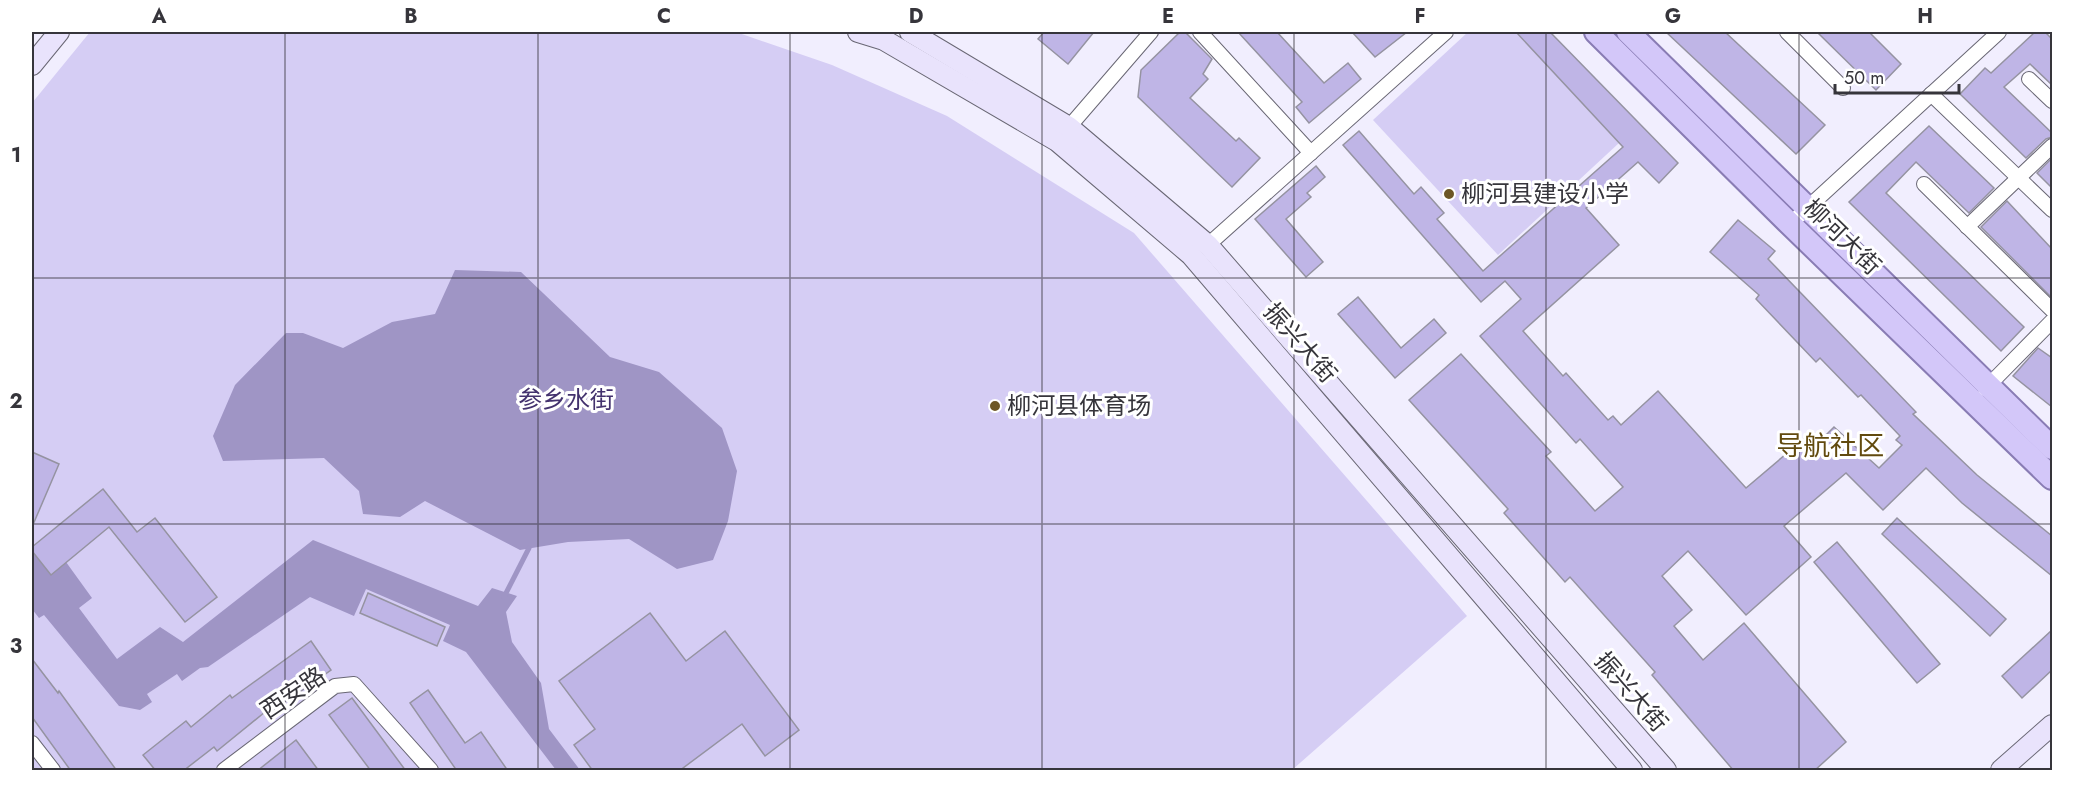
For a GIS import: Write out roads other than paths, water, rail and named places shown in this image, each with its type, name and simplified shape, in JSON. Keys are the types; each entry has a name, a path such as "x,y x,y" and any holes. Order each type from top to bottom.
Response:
{"main road":[{"name":"柳河大街","path":"1596,32 1790,224 1981,394 2052,448"},
{"name":"柳河大街","path":"1628,32 1807,207 1981,394 2052,478"}],"street":[{"path":"32,64 59,32"},
{"name":"振兴大街","path":"858,32 884,40 1057,141 1191,255 1632,771"},
{"name":"振兴大街","path":"910,32 1069,127 1208,245 1666,771"},
{"path":"1069,127 1151,32"},
{"path":"1200,32 1311,153"},
{"path":"1208,245 1446,32"},
{"path":"1787,32 1843,88"},
{"path":"1790,224 1999,32"},
{"path":"2029,78 2052,101"},
{"path":"1931,94 2052,210"},
{"path":"1967,227 2052,146"},
{"path":"1924,184 2052,310"},
{"path":"1981,394 2050,329"},
{"name":"西安路","path":"224,771 335,686 354,684 431,771"},
{"path":"2001,771 2052,725"},
{"path":"32,743 53,771"}],"waterway":[{"path":"504,597 529,548"}],"place":[{"name":"柳河县建设小学","path":"1449,194"},
{"name":"柳河县体育场","path":"995,406"}],"district":[{"name":"导航社区","path":"1830,446"}],"park label":[{"name":"参乡水街","path":"566,400"}]}
